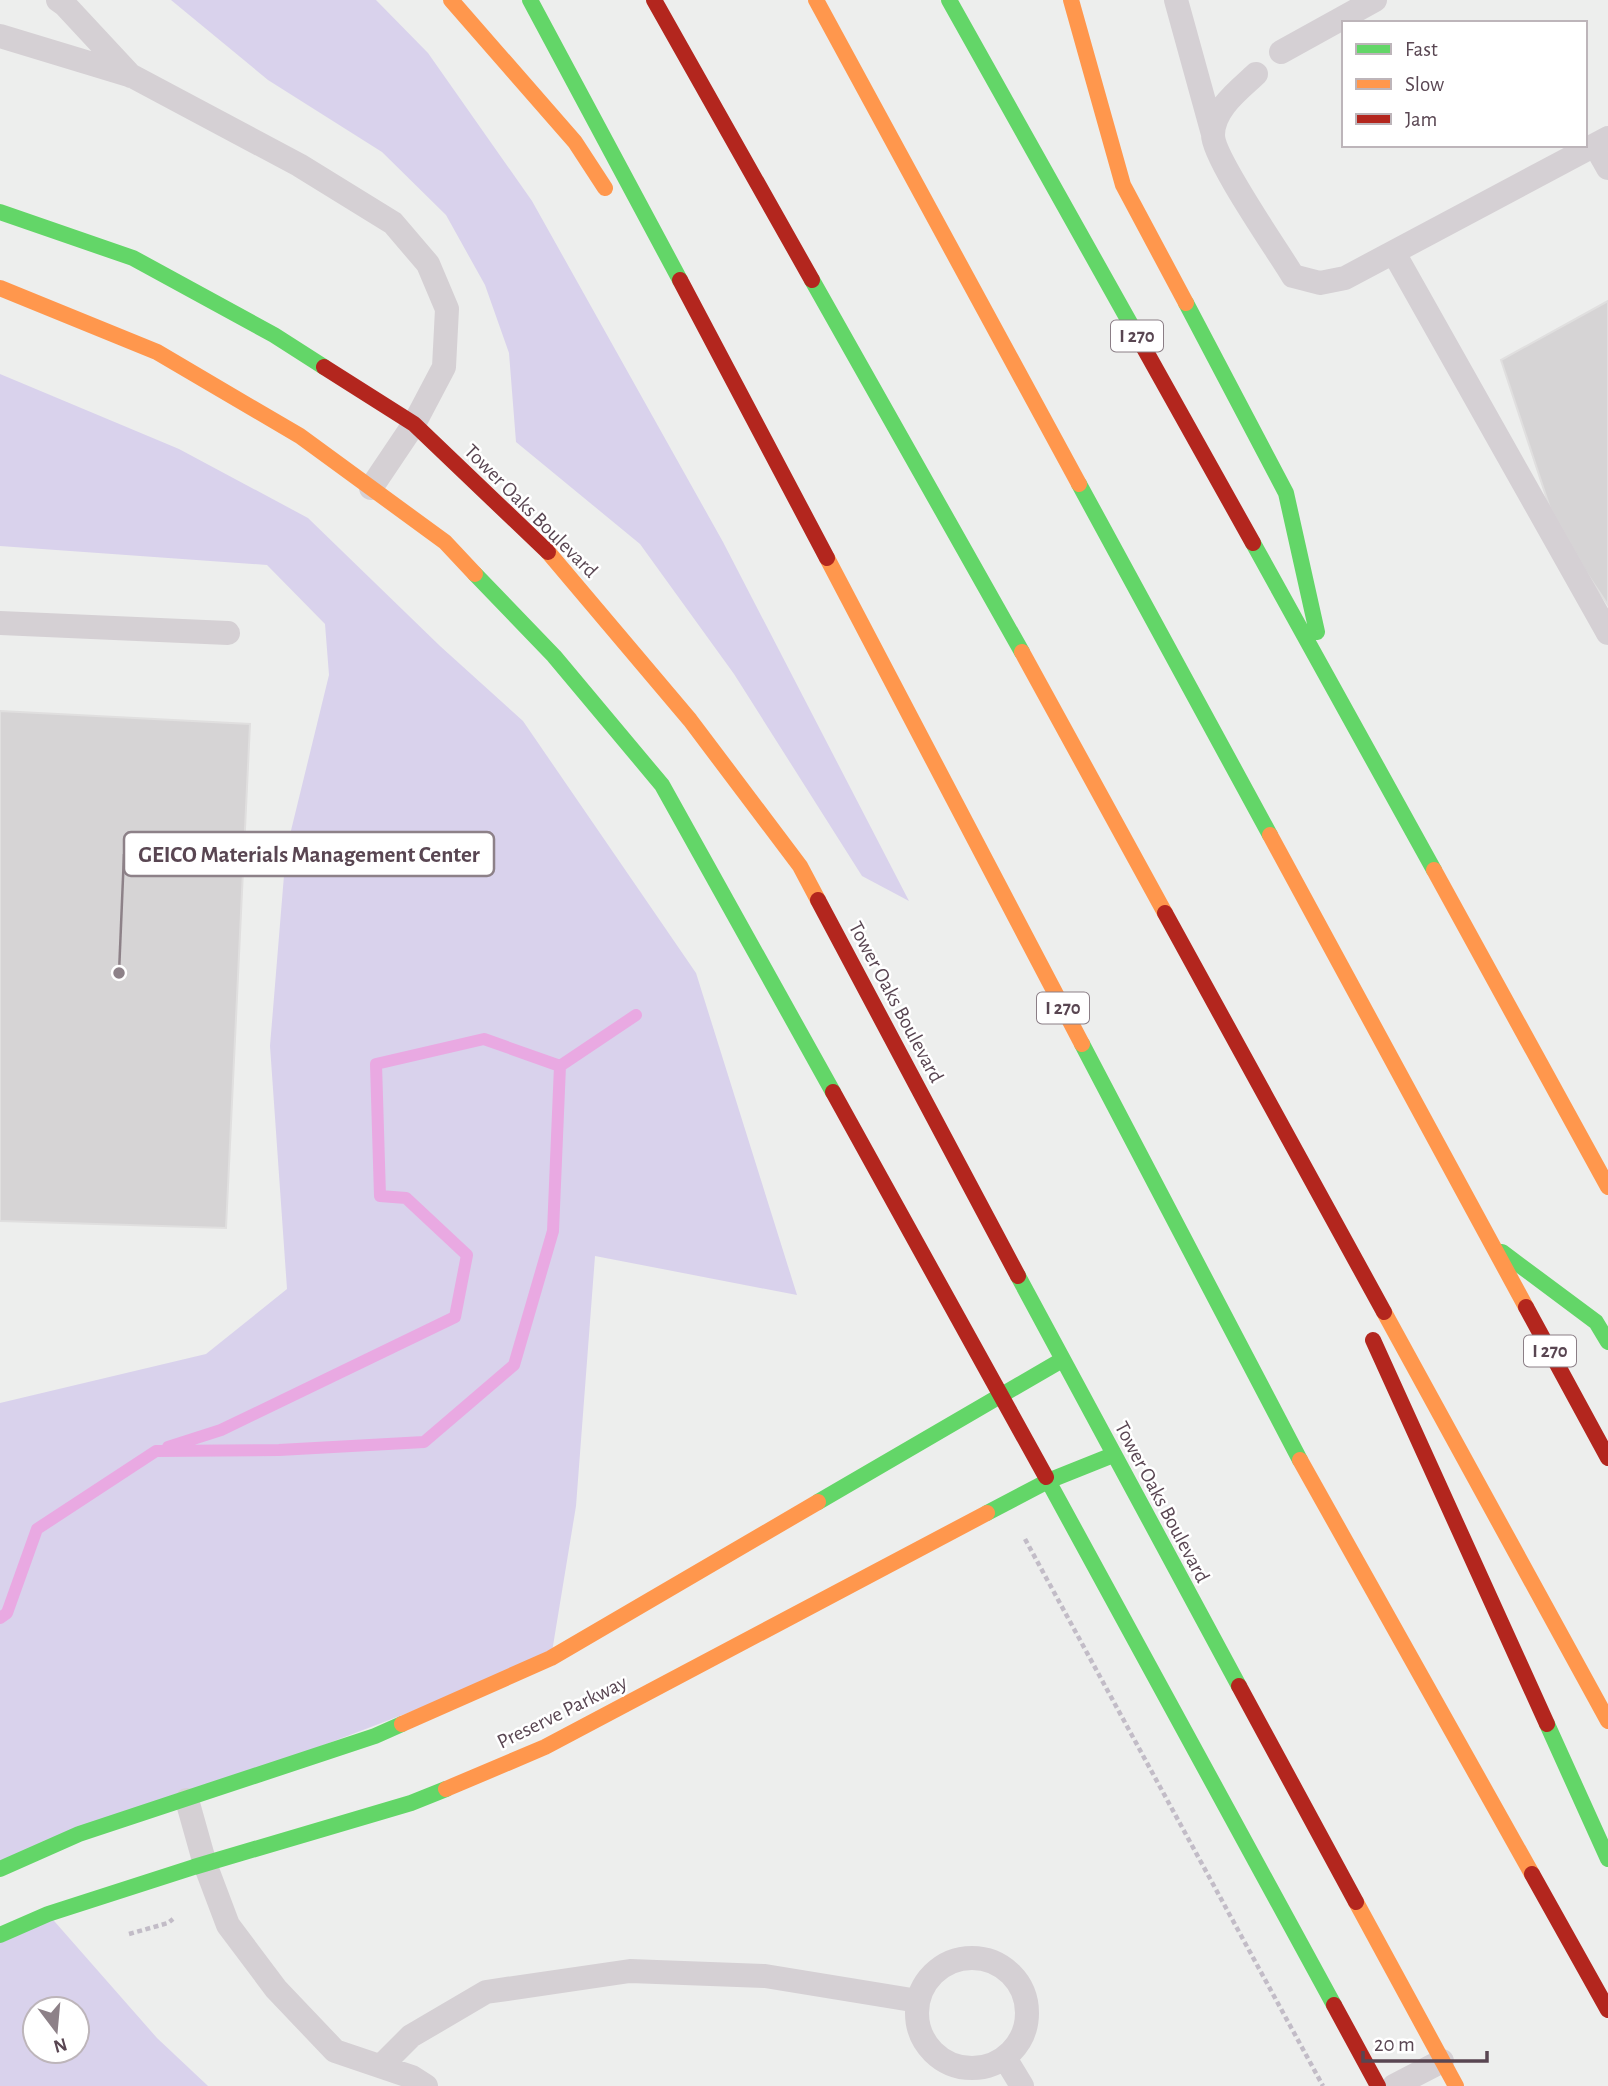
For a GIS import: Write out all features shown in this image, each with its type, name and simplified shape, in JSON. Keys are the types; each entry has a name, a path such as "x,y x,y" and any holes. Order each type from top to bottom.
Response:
{"main road":[{"path":"451,0 575,142 613,200"},
{"name":"I 270","path":"530,0 749,410 1296,1453 1608,2010"},
{"path":"654,0 994,603 1608,1721"},
{"name":"I 270","path":"816,0 1608,1458"},
{"name":"I 270","path":"949,0 1325,672 1608,1187"},
{"path":"1071,0 1123,185 1286,493 1325,672"},
{"name":"Tower Oaks Boulevard","path":"0,212 133,258 274,335 414,424 551,555 690,720 800,866 1113,1455 1456,2086"},
{"path":"651,258 749,410"},
{"path":"0,288 157,352 300,436 445,542 554,656 662,785 1048,1481 1378,2086"},
{"path":"1249,1067 1335,1255"},
{"path":"1492,1244 1597,1322 1608,1342"},
{"path":"1369,1331 1608,1859"},
{"path":"0,1868 79,1834 375,1736 551,1658 1062,1360"},
{"name":"Preserve Parkway","path":"0,1935 48,1914 411,1803 545,1747 1048,1481 1113,1455"}],"lane":[{"path":"58,0 132,76"},
{"path":"1176,0 1219,157 1293,276 1320,283 1345,278 1601,141 1608,168"},
{"path":"1281,52 1375,0"},
{"path":"0,36 132,76 299,165 393,223 428,264 447,309 444,367 414,424 371,488"},
{"path":"1213,134 1221,108 1256,74"},
{"path":"1394,253 1608,633"},
{"path":"0,623 228,633"},
{"path":"187,1800 205,1864 228,1925 276,1989 335,2051 412,2077 426,2086"},
{"path":"965,1957 989,1959 1006,1968 1021,1985 1027,1998 1028,2017 1021,2041 1005,2058 987,2067 959,2067 938,2057 929,2049 920,2032 916,2010 922,1989 943,1965 965,1957"},
{"path":"381,2066 411,2036 486,1992 630,1971 765,1976 919,2001"},
{"path":"1005,2058 1022,2086"},
{"path":"1394,2086 1442,2061"}],"path":[{"path":"1006,1503 1323,2086"}],"shaded area":[{"path":"171,0 376,0 428,53 532,201 723,542 909,901 862,876 734,674 640,544 516,442 509,353 485,285 446,215 382,152 268,80"},
{"path":"0,374 179,449 308,518 440,646 523,721 696,973 797,1295 595,1256 576,1506 551,1658 0,1869 0,1403 206,1354 287,1289 270,1046 286,851 329,675 325,624 267,565 0,546"},
{"path":"48,1914 157,2038 208,2086 0,2086 0,1935"}],"building":[{"path":"1608,301 1608,605 1550,508 1501,360"},
{"path":"0,711 250,724 226,1228 0,1221"}],"waterway":[{"path":"0,1618 7,1613 37,1529 156,1451 279,1450 424,1442 514,1365 553,1231 560,1066 636,1015"},
{"path":"168,1447 221,1430 455,1317 467,1255 406,1198 380,1196 376,1064 484,1039 560,1066"}],"traffic: fast":[{"path":"530,0 680,280"},
{"path":"949,0 1144,348"},
{"path":"0,212 133,258 274,335 324,367"},
{"path":"812,280 1022,652"},
{"path":"1186,303 1286,493 1317,632"},
{"path":"1079,484 1270,835"},
{"path":"1253,543 1434,870"},
{"path":"475,574 554,656 662,785 833,1092"},
{"path":"1082,1044 1300,1460"},
{"path":"1502,1252 1596,1322 1608,1342"},
{"path":"1018,1276 1239,1686"},
{"path":"818,1502 1062,1360"},
{"path":"987,1513 1048,1481 1113,1455"},
{"path":"1046,1477 1334,2005"},
{"path":"0,1869 79,1834 375,1736 402,1724"},
{"path":"1547,1724 1608,1859"},
{"path":"0,1935 48,1914 194,1867 411,1803 446,1789"}],"traffic: slow":[{"path":"451,0 575,142 605,188"},
{"path":"816,0 1079,484"},
{"path":"1071,0 1123,185 1186,303"},
{"path":"0,288 157,352 300,436 445,542 475,574"},
{"path":"548,552 690,720 800,866 818,900"},
{"path":"827,558 1082,1044"},
{"path":"1022,652 1165,913"},
{"path":"1270,835 1526,1307"},
{"path":"1434,870 1608,1187"},
{"path":"1384,1312 1608,1721"},
{"path":"1300,1460 1532,1874"},
{"path":"402,1724 551,1658 818,1502"},
{"path":"446,1789 545,1747 987,1513"},
{"path":"1356,1902 1456,2086"}],"traffic: jam":[{"path":"654,0 812,280"},
{"path":"680,280 827,558"},
{"path":"1144,348 1253,543"},
{"path":"324,367 414,424 548,552"},
{"path":"818,900 1018,1276"},
{"path":"1165,913 1384,1312"},
{"path":"833,1092 1046,1477"},
{"path":"1526,1307 1608,1458"},
{"path":"1373,1340 1547,1724"},
{"path":"1239,1686 1356,1902"},
{"path":"1532,1874 1608,2010"},
{"path":"1334,2005 1378,2086"}],"place":[{"name":"GEICO Materials Management Center","path":"119,973"}]}
